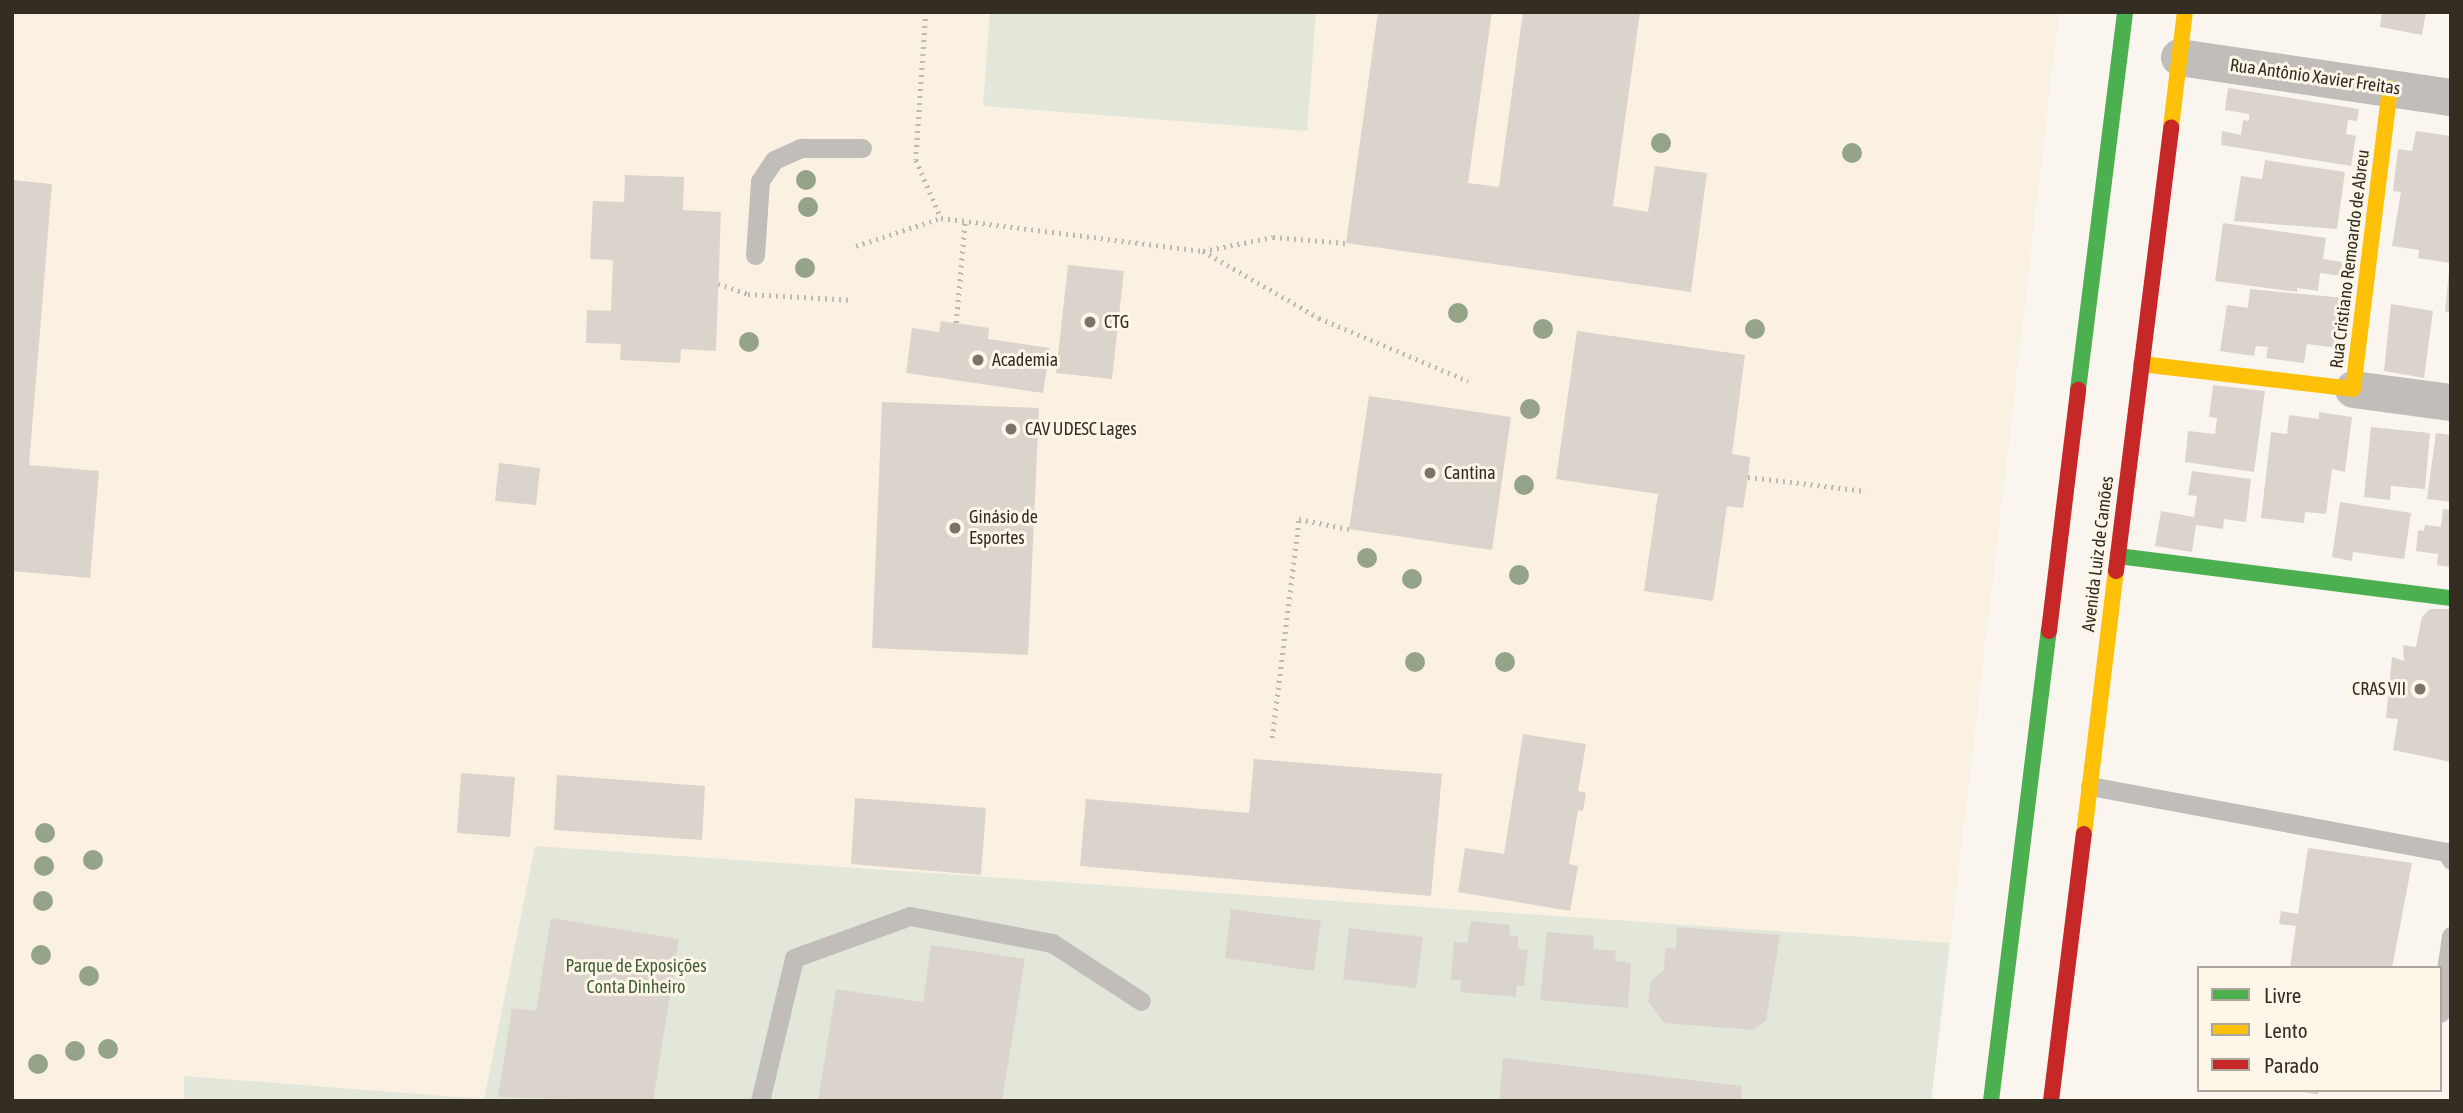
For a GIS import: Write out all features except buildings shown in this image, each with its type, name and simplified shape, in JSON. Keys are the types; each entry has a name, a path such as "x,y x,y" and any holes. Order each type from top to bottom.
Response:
{"main road":[{"path":"1991,1101 2003,1053 2034,752 2124,12"},
{"name":"Avenida Luiz de Camões","path":"2051,1101 2050,1059 2080,808 2090,786 2185,12"},
{"name":"Rua Cristiano Remoardo de Abreu","path":"2141,364 2353,390 2390,88"},
{"path":"2118,556 2451,598"},
{"path":"2034,752 2034,780 2047,802"}],"street":[{"name":"Rua Antônio Xavier Freitas","path":"2179,57 2451,97"},
{"path":"2353,390 2451,402"}],"lane":[{"path":"755,255 760,181 774,160 801,148 862,148"},
{"path":"2090,786 2447,852 2451,860"},
{"path":"760,1101 794,958 910,916 1052,943 1141,1000"},
{"path":"2442,999 2451,936"}],"path":[{"path":"926,12 916,160 941,218"},
{"path":"856,246 941,218 1203,251 1273,236 1346,243"},
{"path":"956,323 965,221"},
{"path":"1203,251 1319,318 1468,381"},
{"path":"718,284 748,294 853,300"},
{"path":"1748,477 1866,491"},
{"path":"1272,738 1299,519 1349,529"}],"shaded area":[{"name":"CAV UDESC Lages","path":"12,12 2059,12 1950,943 535,846 484,1099 185,1076 184,1101 12,1101"}],"green space":[{"path":"990,12 1316,12 1307,131 983,106"},
{"name":"Parque de Exposições Conta Dinheiro","path":"535,846 1950,943 1931,1101 184,1101 184,1076 484,1099"}],"traffic: fast":[{"path":"2078,390 2125,12"},
{"path":"2118,556 2451,598"},
{"path":"1991,1101 2049,631"}],"traffic: slow":[{"path":"2171,127 2185,12"},
{"path":"2141,364 2353,389 2390,88"},
{"path":"2084,834 2116,571"}],"traffic: jam":[{"path":"2116,571 2171,127"},
{"path":"2049,631 2078,390"},
{"path":"2051,1101 2084,834"}],"place":[{"name":"CTG","path":"1090,322"},
{"name":"Academia","path":"978,360"},
{"name":"CAV UDESC Lages","path":"1011,429"},
{"name":"Cantina","path":"1430,473"},
{"name":"Ginásio de Esportes","path":"955,528"},
{"name":"CRAS VII","path":"2420,689"}]}
